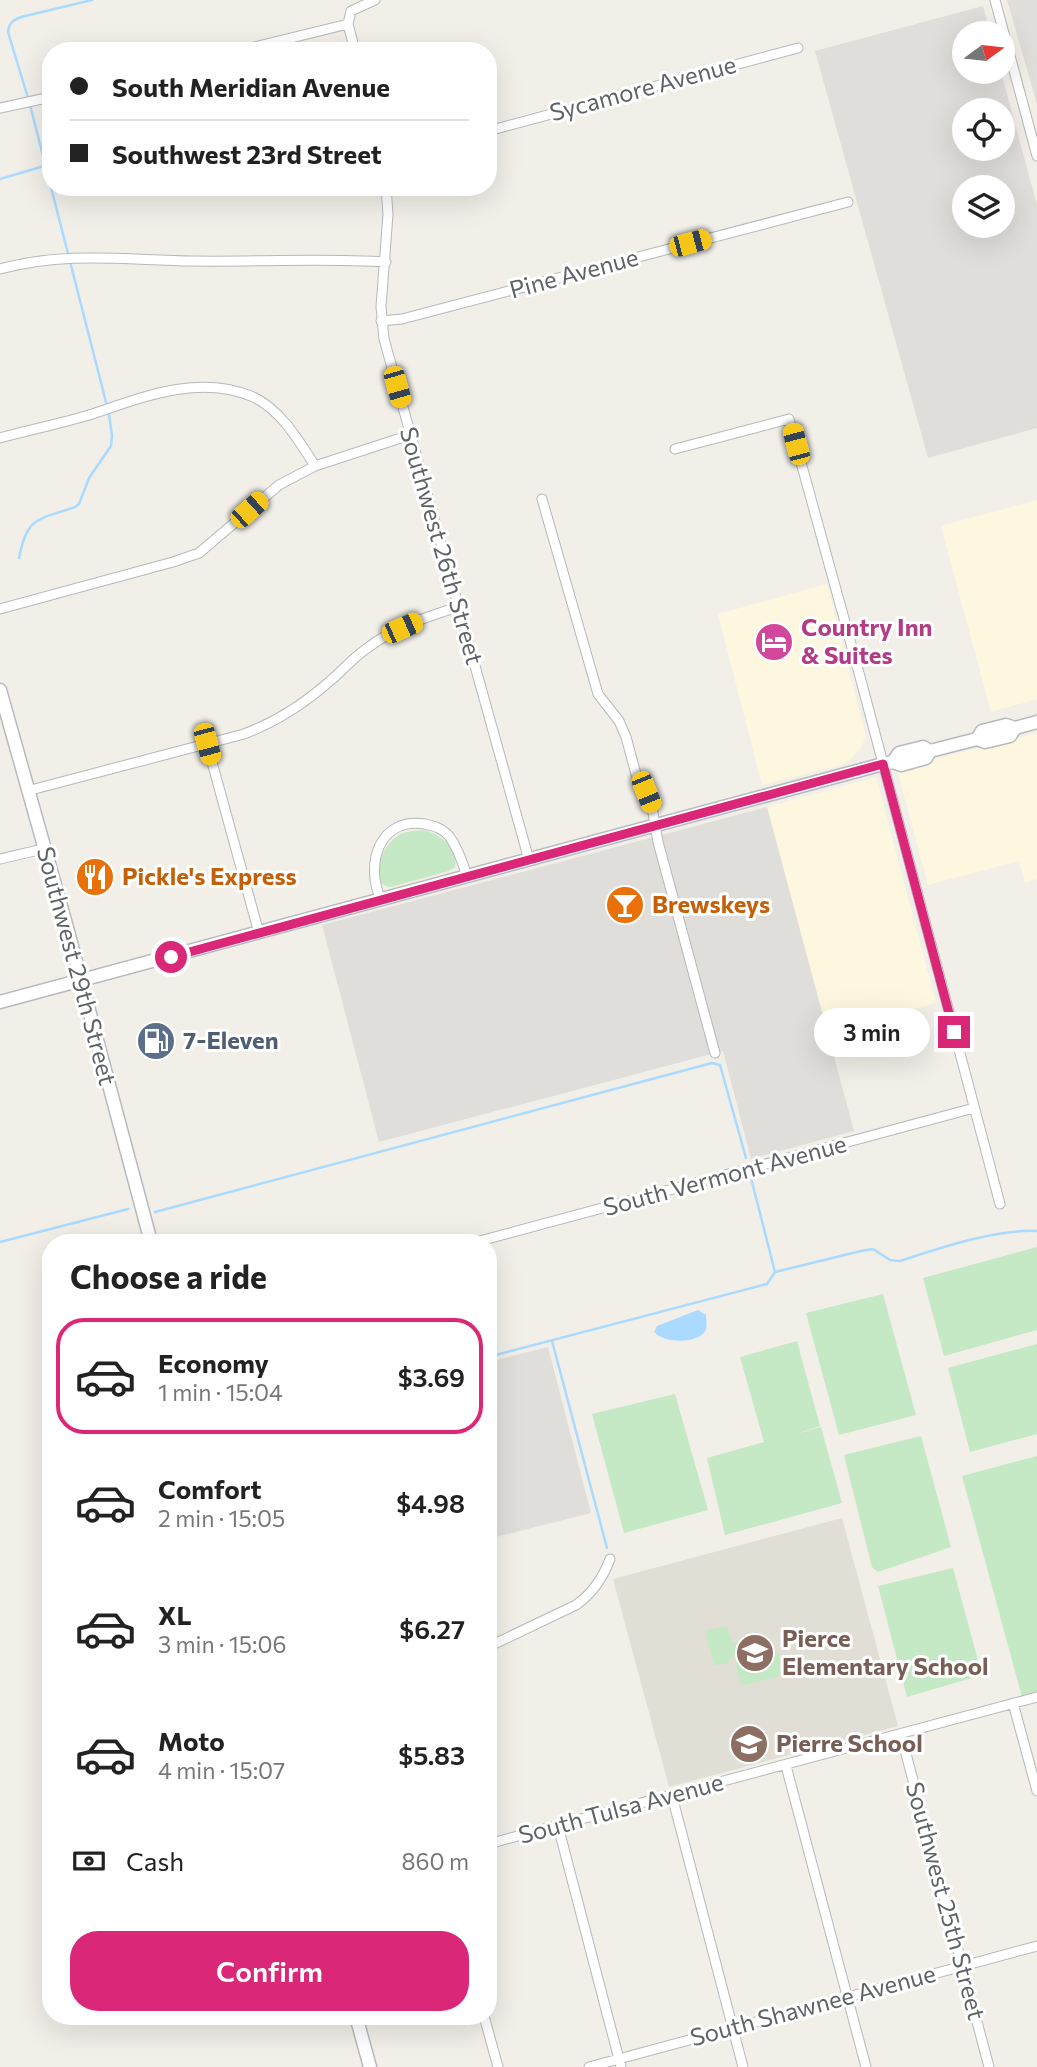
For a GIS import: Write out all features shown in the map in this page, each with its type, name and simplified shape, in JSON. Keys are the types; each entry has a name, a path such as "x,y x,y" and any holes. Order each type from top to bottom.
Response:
{"main road":[{"name":"Southwest 29th Street","path":"0,690 148,1234"},
{"path":"0,1002 888,763 899,753 923,747 930,751 977,738 982,731 1006,724 1014,728 1037,724"},
{"path":"358,2025 370,2067"}],"street":[{"path":"353,42 348,24 351,11 375,0"},
{"path":"995,0 1037,156"},
{"path":"275,42 348,24"},
{"name":"Sycamore Avenue","path":"497,129 798,48"},
{"path":"0,108 42,99"},
{"name":"Southwest 26th Street","path":"387,196 386,262 381,321 384,339 529,860"},
{"name":"Pine Avenue","path":"381,321 402,319 848,202"},
{"path":"0,269 22,263 73,257 386,262"},
{"path":"0,438 145,396 186,388 220,388 252,397 276,413 315,466"},
{"path":"675,449 789,419 888,763 1000,1204"},
{"path":"0,609 199,553 279,485 315,466 410,435"},
{"path":"542,499 598,694 619,722 636,774 652,807 658,842 715,1053"},
{"path":"27,791 244,734 270,724 330,681 365,649 424,618 458,607"},
{"path":"207,744 259,933"},
{"path":"382,900 376,883 374,859 381,840 400,825 418,823 436,826 448,835 459,854 467,877"},
{"path":"0,859 43,849"},
{"name":"South Vermont Avenue","path":"497,1236 974,1108"},
{"path":"497,1643 576,1605 586,1598 609,1566"},
{"name":"South Tulsa Avenue","path":"497,1842 1037,1697"},
{"path":"1013,1703 1037,1791"},
{"name":"Southwest 25th Street","path":"901,1735 989,2067"},
{"path":"786,1766 866,2067"},
{"path":"672,1796 743,2067"},
{"path":"558,1826 620,2063"},
{"name":"South Shawnee Avenue","path":"589,2067 620,2063 732,2029 1037,1946"},
{"path":"486,2025 498,2067"}],"shaded area":[{"path":"1007,0 1037,0 1037,104 1015,21"},
{"path":"983,6 987,21 952,21 952,84 1004,84 1008,98 952,98 952,161 1015,161 1015,124 1037,205 1037,428 928,458 815,51"},
{"path":"1037,500 1037,699 991,712 941,526"},
{"path":"827,584 866,737 851,759 840,765 762,785 718,614"},
{"path":"1037,733 1037,879 1025,883 1019,861 928,885 897,769"},
{"path":"876,777 936,1003 827,1032 767,807"},
{"path":"767,807 854,1131 751,1159 723,1051 379,1142 322,925"},
{"path":"548,1347 591,1513 497,1537 497,1360"},
{"name":"Pierce Elementary School","path":"842,1518 898,1726 669,1787 613,1579"}],"green space":[{"path":"424,830 447,843 454,853 455,867 391,887 383,885 378,873 386,848 402,834"},
{"path":"1037,1247 1037,1330 944,1356 923,1278"},
{"path":"883,1294 916,1415 839,1435 806,1313"},
{"path":"797,1341 820,1426 796,1434 821,1427 842,1503 725,1535 707,1458 764,1442 740,1357"},
{"path":"1037,1344 1037,1434 970,1452 948,1368"},
{"path":"675,1394 708,1510 624,1533 592,1414"},
{"path":"921,1436 951,1547 878,1572 872,1567 844,1455"},
{"path":"1037,1456 1037,1693 1022,1697 962,1476"},
{"path":"953,1568 982,1675 907,1697 878,1586"},
{"path":"727,1626 732,1643 764,1635 767,1637 768,1646 735,1654 726,1664 714,1665 705,1631"},
{"path":"778,1652 784,1675 741,1684 735,1663"}],"water":[{"path":"698,1310 706,1315 705,1331 699,1337 671,1340 654,1332 657,1326"}],"waterway":[{"path":"28,98 8,32 10,24 21,17 92,0"},
{"path":"30,105 42,152"},
{"path":"0,179 42,167"},
{"path":"19,558 30,527 43,518 79,504 89,478 111,446 112,436 109,414 53,196"},
{"path":"155,1212 712,1063 720,1065 746,1158"},
{"path":"751,1178 775,1272"},
{"path":"0,1242 128,1209"},
{"path":"497,1355 767,1284 775,1272 861,1251 873,1249 890,1260 900,1261 986,1236 1037,1231"},
{"path":"552,1341 607,1548"}],"place":[{"name":"Country Inn & Suites","path":"774,642"},
{"name":"Pickle's Express","path":"95,877"},
{"name":"Brewskeys","path":"625,905"},
{"name":"7-Eleven","path":"156,1041"},
{"name":"Pierce Elementary School","path":"755,1653"},
{"name":"Pierre School","path":"749,1744"}],"route":[{"path":"171,957 883,764 954,1032"}]}
